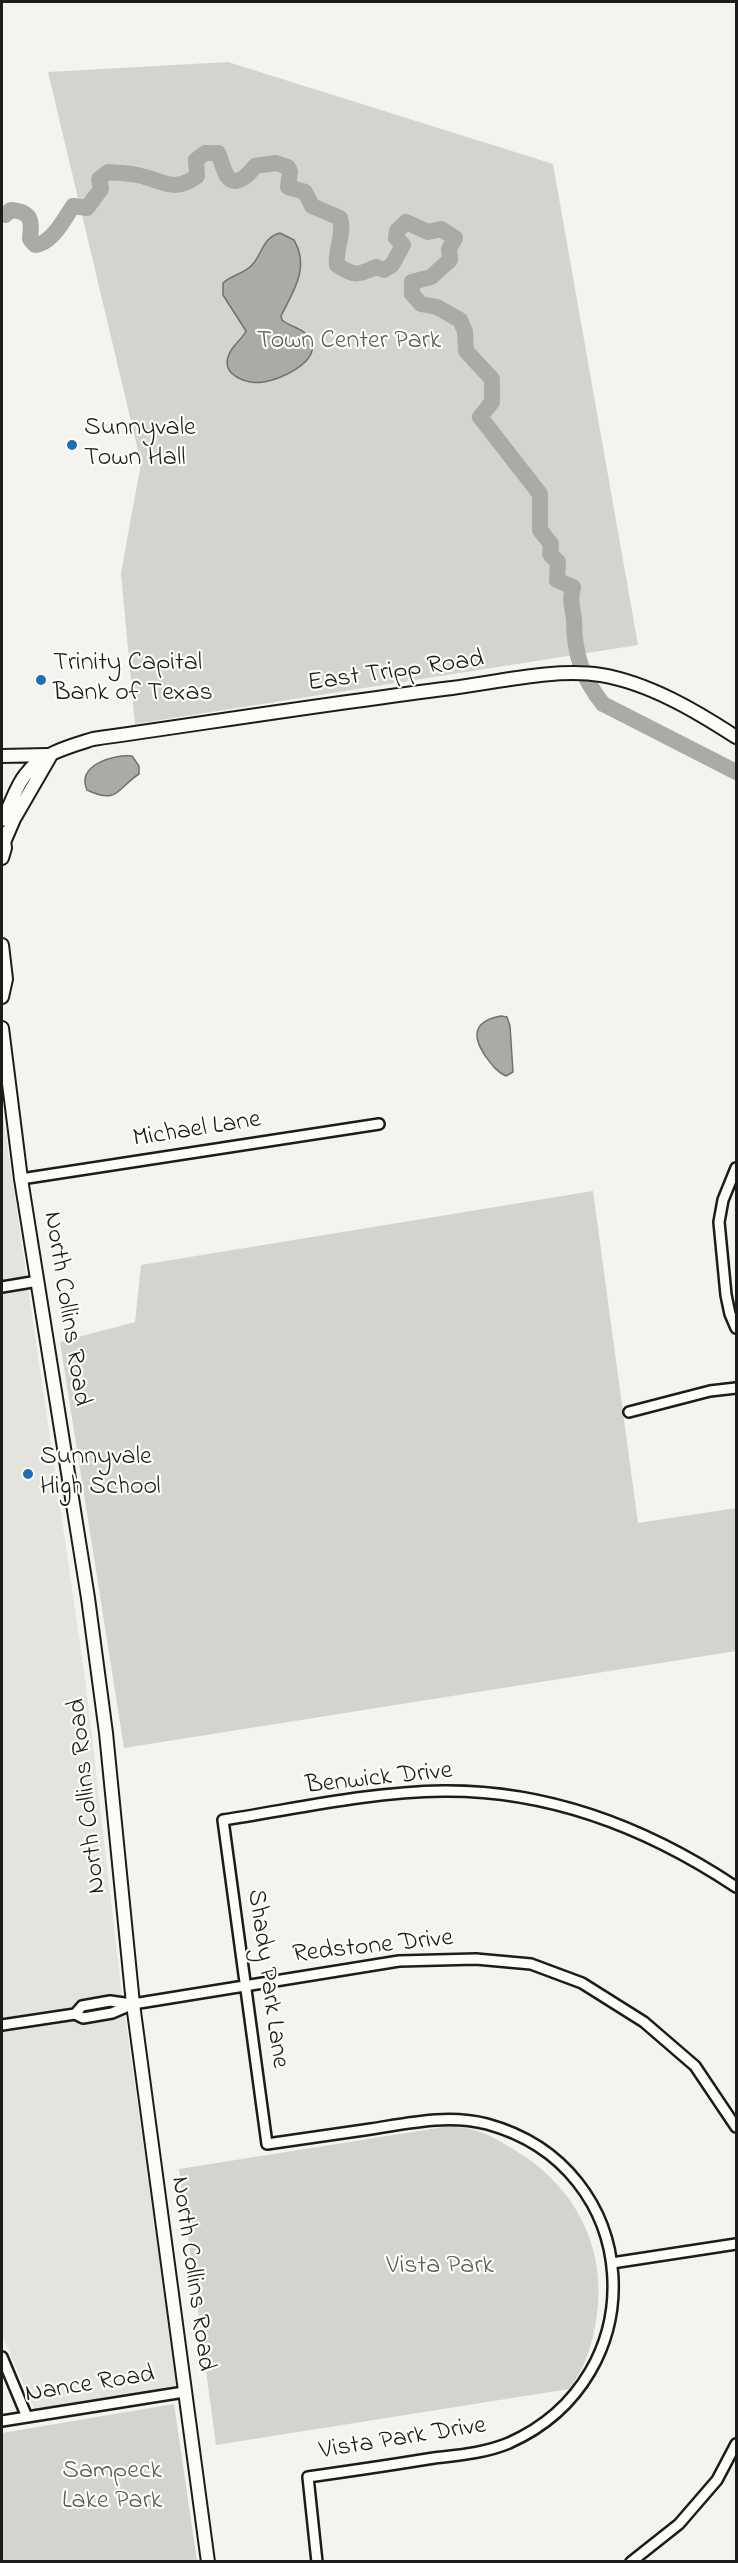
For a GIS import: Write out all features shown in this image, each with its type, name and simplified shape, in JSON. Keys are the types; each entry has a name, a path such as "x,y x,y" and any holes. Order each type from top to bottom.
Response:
{"street":[{"name":"East Tripp Road","path":"2,820 25,775 33,766 51,755 93,740 370,699 570,673 607,676 650,691 711,721 736,737"},
{"path":"2,756 51,755"},
{"path":"2,858 3,835 51,755"},
{"path":"2,945 6,979 2,997"},
{"name":"North Collins Road","path":"2,1029 21,1179 106,1733 133,2004 208,2562"},
{"name":"Michael Lane","path":"21,1179 379,1124"},
{"path":"736,1168 723,1200 719,1222 726,1295 736,1328"},
{"path":"2,1287 38,1281"},
{"path":"629,1412 696,1394 736,1388"},
{"name":"Benwick Drive","path":"223,1820 412,1792 445,1791 510,1796 576,1809 636,1830 693,1858 736,1887"},
{"name":"Shady Park Lane","path":"223,1820 267,2144"},
{"name":"Redstone Drive","path":"2,2025 75,2014 82,2006 110,2001 133,2004 399,1960 476,1959 531,1964 582,1983 644,2022 695,2066 736,2127"},
{"name":"Vista Park Drive","path":"267,2144 434,2119 486,2124 511,2132 547,2152 574,2179 598,2216 612,2263 614,2292 605,2343 588,2376 576,2393 550,2419 509,2443 490,2450 308,2477 317,2562"},
{"path":"612,2263 736,2244"},
{"path":"2,2357 27,2417"},
{"name":"Nance Road","path":"2,2421 184,2392"},
{"path":"632,2562 680,2524 717,2480 736,2444"}],"shaded area":[{"path":"280,233 294,240 301,260 298,278 281,316 282,320 306,333 311,341 312,349 304,363 288,374 270,381 251,382 238,378 227,364 231,350 246,331 223,295 223,283 249,268 266,242"},
{"path":"132,756 139,766 139,774 117,793 106,796 87,790 85,781 92,768 107,759"},
{"path":"501,1016 507,1017 510,1026 513,1072 506,1076 497,1070 486,1057 477,1036 480,1025"},
{"path":"2,1109 85,1678 122,1995 178,2387 36,2413 2,2335"}],"green space":[{"name":"Town Center Park","path":"228,62 553,164 638,645 135,724 121,573 141,463 48,72"},
{"path":"593,1191 638,1523 736,1508 736,1651 124,1748 60,1342 135,1322 141,1265"},
{"name":"Vista Park","path":"450,2126 490,2136 536,2165 555,2182 584,2225 593,2248 598,2273 598,2300 589,2352 569,2389 216,2445 179,2169"},
{"name":"Sampeck Lake Park","path":"174,2404 197,2561 2,2562 2,2433"}],"waterway":[{"path":"2,214 5,215 11,210 27,215 31,227 30,239 35,245 41,244 52,236 73,206 87,208 101,189 99,179 108,172 137,175 174,185 181,184 197,176 196,160 205,153 218,153 227,176 234,181 243,178 255,166 276,163 288,167 290,172 288,187 305,192 312,206 340,218 337,265 352,273 356,274 376,267 384,270 392,265 403,245 396,238 397,231 406,222 428,232 441,229 455,238 449,249 450,260 431,277 412,282 412,294 421,304 437,307 460,320 465,331 466,351 492,379 492,402 480,417 540,494 540,530 551,544 550,554 558,562 557,580 573,587 571,601 576,643 581,665 590,685 603,704 736,772"}],"place":[{"name":"Sunnyvale Town Hall","path":"72,445"},
{"name":"Trinity Capital Bank of Texas","path":"41,680"},
{"name":"Sunnyvale High School","path":"28,1474"}]}
